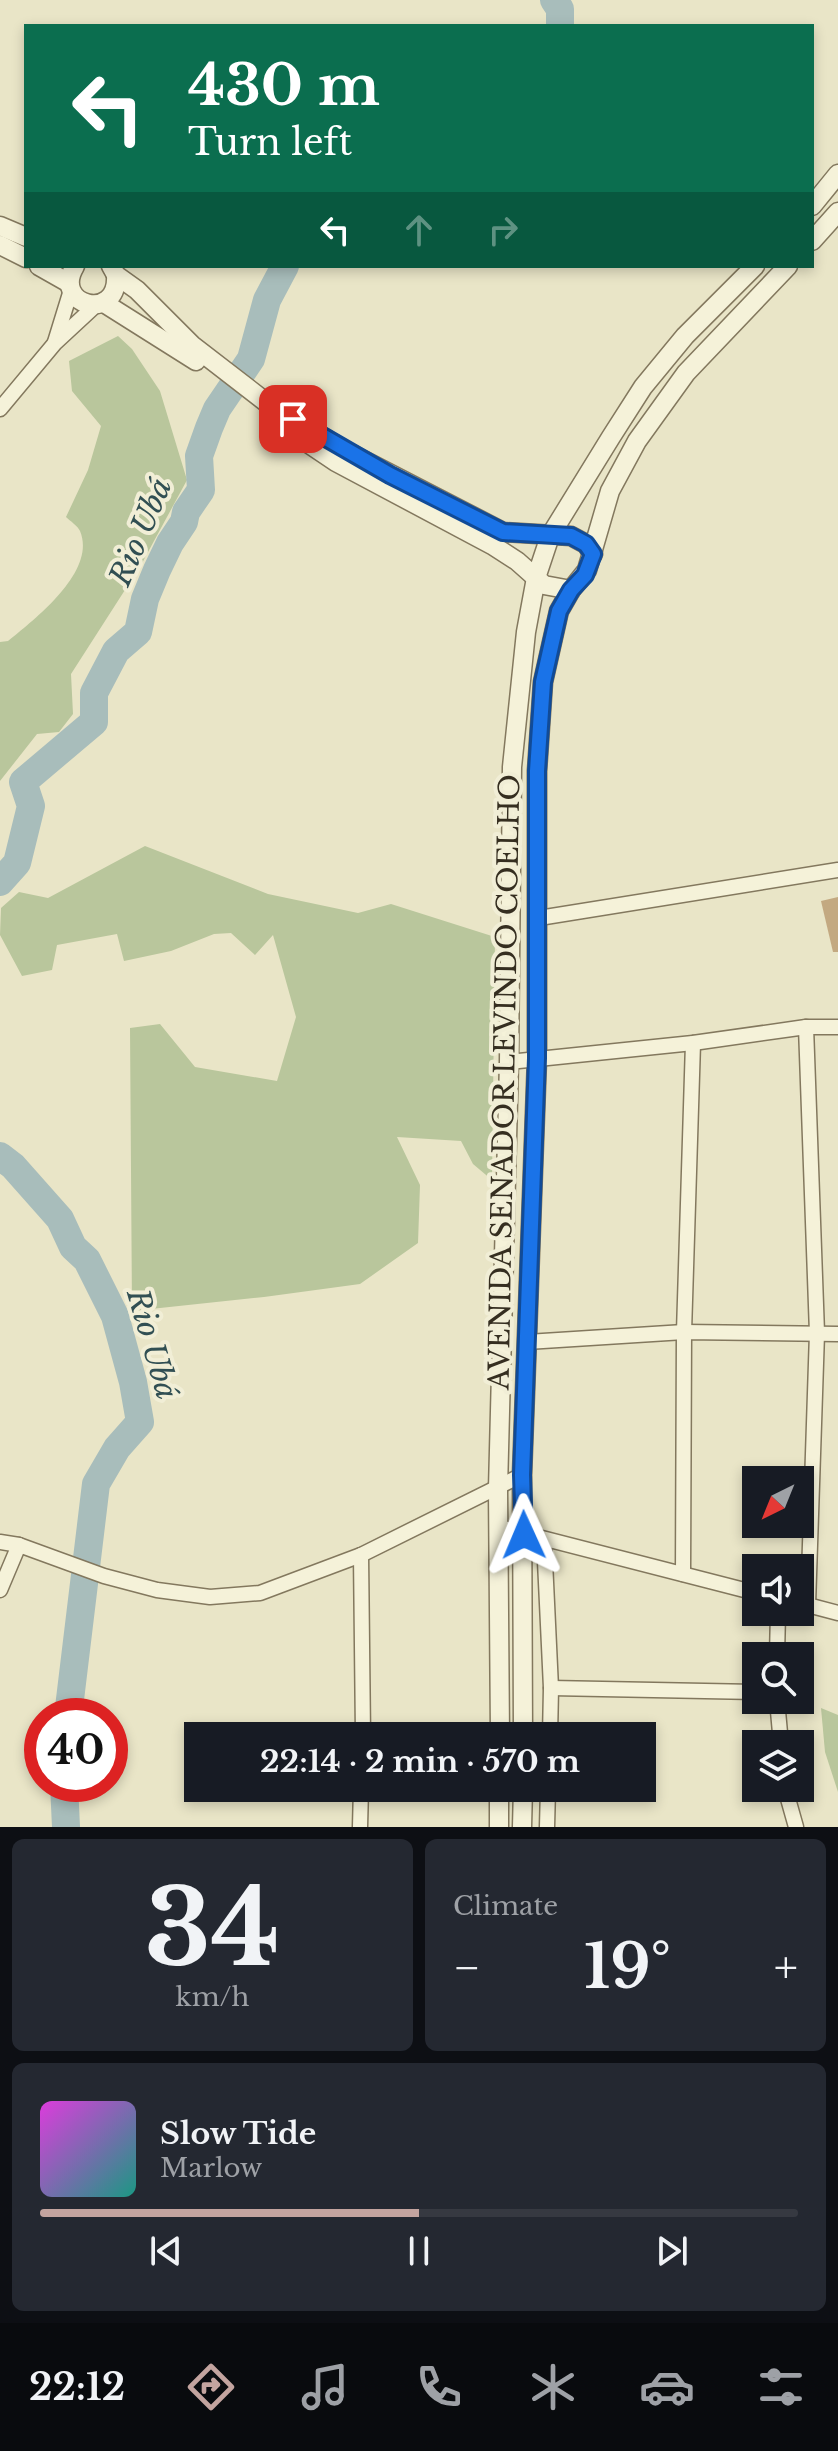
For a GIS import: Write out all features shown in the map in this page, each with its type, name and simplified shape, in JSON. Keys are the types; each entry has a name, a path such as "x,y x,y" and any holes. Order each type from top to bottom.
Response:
{"street":[{"path":"814,204 838,174"},
{"path":"814,239 838,212"},
{"path":"0,226 24,236"},
{"path":"0,245 24,257"},
{"path":"44,268 72,280 81,301 100,304 209,364 336,462 505,553 549,588 571,590"},
{"path":"500,1722 498,1489 509,1062 512,767 518,687 536,578 550,536 643,387 685,336 753,268"},
{"name":"AVENIDA SENADOR LEVINDO COELHO","path":"523,1722 522,1475 537,1058 537,771 543,682 559,611 571,590 585,575 607,499 637,441 686,373 786,268"},
{"path":"0,409 55,343 112,295 117,286 114,270"},
{"path":"114,270 209,364"},
{"path":"55,343 72,280"},
{"path":"264,407 503,532 564,535 586,544 593,554"},
{"path":"539,918 838,870"},
{"path":"509,1062 693,1043 806,1027 838,1027"},
{"path":"806,1027 817,1333 806,1554"},
{"path":"683,1574 684,1332 693,1043"},
{"path":"527,1342 684,1332 838,1334"},
{"path":"0,1542 19,1545 104,1576 157,1590 210,1597 260,1593 361,1555 522,1475"},
{"path":"499,1527 742,1589"},
{"path":"544,1540 550,1722"},
{"path":"0,1590 19,1545"},
{"path":"361,1555 363,1722"},
{"path":"814,1607 838,1613"},
{"path":"551,1688 742,1692"},
{"path":"360,1827 361,1802"},
{"path":"499,1802 499,1827"},
{"path":"522,1827 523,1802"},
{"path":"547,1827 548,1802"},
{"path":"789,1802 796,1827"}],"green space":[{"path":"118,336 132,349 160,391 187,480 141,565 71,674 73,714 59,732 37,734 0,781 0,642 8,641 60,593 80,562 83,546 79,529 66,517 88,470 101,426 72,391 69,361"},
{"path":"145,846 268,894 358,913 391,904 495,937 492,1180 473,1164 461,1141 397,1137 420,1185 418,1243 360,1284 132,1311 130,1028 160,1024 195,1067 277,1081 296,1017 273,935 255,955 231,933 214,934 171,951 124,961 117,934 57,945 52,970 22,976 0,935 1,908 19,892 48,898"},
{"path":"821,1708 838,1715 838,1792 825,1752"}],"building":[{"path":"838,897 838,952 833,952 821,901"}],"waterway":[{"name":"Rio Ubá","path":"554,0 560,9 560,24"},
{"name":"Rio Ubá","path":"0,882 17,863 31,806 23,782 94,722 94,693 116,651 138,632 145,599 157,570 184,522 186,512 201,490 199,456 209,428 217,409 251,359 267,300 284,268"},
{"name":"Rio Ubá","path":"0,1156 13,1166 60,1219 73,1247 87,1260 115,1316 140,1422 117,1448 96,1484 70,1698"},
{"name":"Rio Ubá","path":"65,1802 66,1827"}],"route":[{"path":"293,419 390,475 503,532 571,536 586,544 593,554 585,575 571,590 559,611 543,682 537,771 537,1058 522,1475 524,1535"}]}
